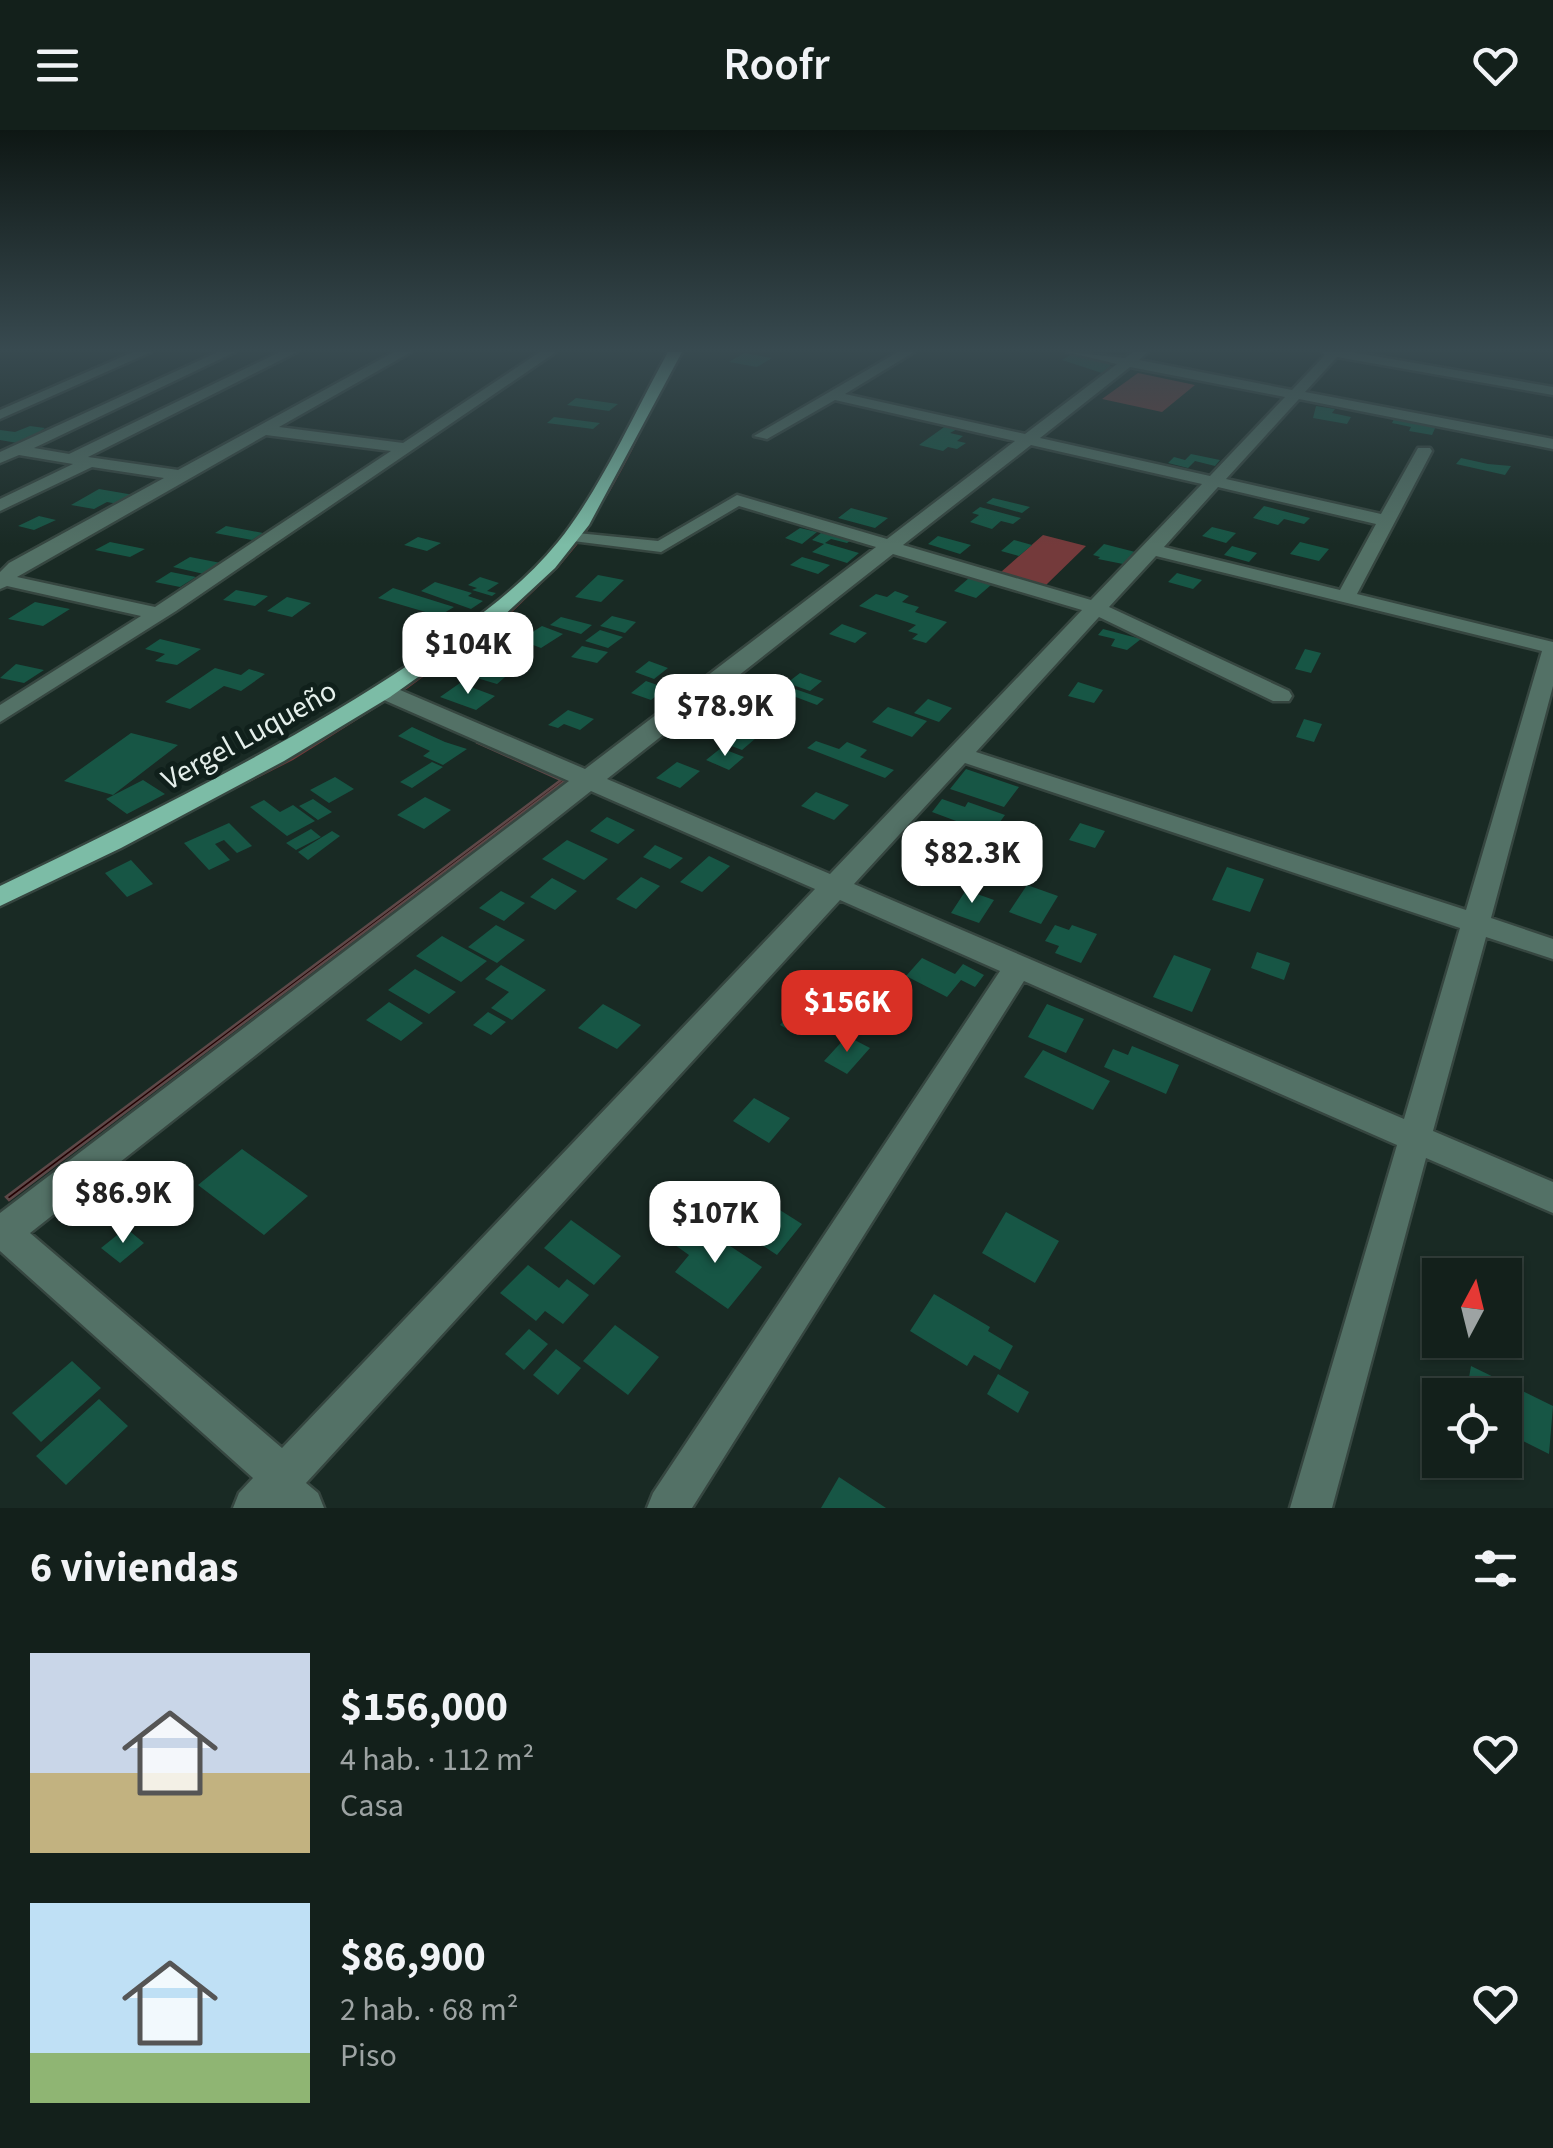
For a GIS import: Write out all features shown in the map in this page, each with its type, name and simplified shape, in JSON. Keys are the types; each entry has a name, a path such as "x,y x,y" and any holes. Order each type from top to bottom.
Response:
{"main road":[{"name":"Vergel Luqueño","path":"0,897 227,785 385,692 529,587 573,536 639,416"}],"street":[{"path":"0,458 9,449 83,416"},
{"path":"0,506 75,459 156,416"},
{"path":"75,459 161,416"},
{"path":"270,431 295,416"},
{"path":"4,582 297,416"},
{"path":"0,715 153,618 450,416"},
{"path":"762,436 796,416"},
{"path":"925,416 1388,521"},
{"path":"293,1492 1,1232 1058,416"},
{"path":"254,1508 293,1492 836,886 1274,416"},
{"path":"1407,416 1553,444"},
{"path":"270,431 404,448"},
{"path":"9,449 186,477"},
{"path":"1346,596 1424,451"},
{"path":"573,536 660,547 737,500 1096,608 1281,696"},
{"path":"1151,549 1553,648 1312,1508"},
{"path":"4,582 153,618"},
{"path":"385,692 1553,1198"},
{"path":"960,754 1475,926 1553,948"},
{"path":"668,1508 1019,965"}],"shaded area":[{"path":"649,416 630,454 598,510"},
{"path":"598,510 586,534 558,568 511,613 408,688 293,760 0,908 275,765 380,701 469,641 522,599 570,550"},
{"path":"1043,535 1086,546 1046,585 1001,572"},
{"path":"478,743 567,779 9,1200 6,1197 561,780"}],"building":[{"path":"1313,416 1351,417 1347,424"},
{"path":"554,417 600,423 593,429 547,423"},
{"path":"1394,419 1436,426 1432,435 1409,431 1411,427 1392,423"},
{"path":"947,425 959,428 950,433 963,436 957,441 966,443 943,451 919,445"},
{"path":"30,426 45,428 23,444 0,440 0,430 15,432"},
{"path":"1191,454 1220,460 1215,466 1195,461 1188,468 1168,463 1174,457 1185,460"},
{"path":"1461,458 1511,466 1505,475 1456,464"},
{"path":"99,489 134,495 118,504 107,502 94,509 71,505"},
{"path":"993,498 1030,507 1022,513 986,503"},
{"path":"1264,506 1310,518 1304,524 1284,519 1278,525 1253,518"},
{"path":"980,507 1021,518 1013,524 1001,521 992,529 970,522 979,515 972,513"},
{"path":"851,508 888,518 875,528 838,518"},
{"path":"39,516 56,520 34,530 18,526"},
{"path":"226,526 263,533 252,540 215,533"},
{"path":"1212,527 1236,533 1226,543 1202,536"},
{"path":"800,528 817,532 802,544 785,538"},
{"path":"821,533 853,539 847,543 831,539 825,543 859,553 847,563 812,552 824,544 812,540"},
{"path":"938,536 971,545 960,554 928,544"},
{"path":"418,537 441,543 427,551 404,545"},
{"path":"1014,540 1032,545 1019,556 1001,551"},
{"path":"110,542 145,549 130,557 95,550"},
{"path":"1300,542 1329,549 1319,561 1290,554"},
{"path":"1104,544 1139,553 1128,565 1098,559 1093,555"},
{"path":"1232,546 1257,553 1249,562 1224,555"},
{"path":"190,557 221,563 204,574 173,567"},
{"path":"802,557 830,565 818,574 790,565"},
{"path":"171,572 196,577 180,587 155,582"},
{"path":"1177,573 1202,580 1193,589 1168,582"},
{"path":"598,575 624,580 601,602 575,597"},
{"path":"480,577 499,583 487,591 496,593 492,596 472,590 477,588 468,585"},
{"path":"969,578 991,585 976,598 954,591"},
{"path":"435,582 472,593 468,596 483,601 471,609 421,591"},
{"path":"393,588 454,607 439,616 378,598"},
{"path":"236,590 268,596 255,606 223,600"},
{"path":"895,591 909,596 902,602 919,607 915,612 947,622 926,643 912,639 918,634 908,631 916,625 859,606 876,594 887,597"},
{"path":"287,597 311,603 292,617 267,611"},
{"path":"35,602 70,609 43,626 8,619"},
{"path":"612,616 636,622 625,633 600,626"},
{"path":"561,617 592,625 581,634 550,625"},
{"path":"421,621 448,629 428,642 402,634"},
{"path":"842,624 867,633 855,643 829,634"},
{"path":"542,626 563,634 541,648 520,640"},
{"path":"1103,629 1141,639 1127,650 1111,646 1115,639 1098,635"},
{"path":"600,630 623,637 608,648 585,641"},
{"path":"160,639 201,649 177,665 155,661 165,654 145,649"},
{"path":"582,646 608,652 597,663 571,657"},
{"path":"1305,649 1321,653 1311,673 1295,669"},
{"path":"487,650 514,657 499,669 511,672 497,684 467,675 481,664 472,661"},
{"path":"649,661 668,668 654,679 635,672"},
{"path":"16,664 44,670 24,683 0,678"},
{"path":"215,668 241,675 249,669 265,674 241,691 224,686 190,709 165,702"},
{"path":"800,673 822,681 810,691 787,683"},
{"path":"646,681 666,688 651,700 631,693"},
{"path":"1078,682 1103,690 1094,703 1068,696"},
{"path":"460,683 495,696 476,710 440,697"},
{"path":"792,688 824,699 817,705 785,693"},
{"path":"758,698 780,706 763,721 741,712"},
{"path":"928,699 952,708 939,722 914,713"},
{"path":"888,707 927,721 912,737 872,722"},
{"path":"568,710 594,719 580,730 564,724 558,728 548,725"},
{"path":"1304,719 1322,724 1314,742 1296,737"},
{"path":"730,720 763,732 742,750 708,737"},
{"path":"412,727 467,749 443,765 423,756 430,751 398,736"},
{"path":"131,733 178,745 113,795 64,781"},
{"path":"816,741 839,749 847,742 867,750 860,757 894,770 885,778 807,748"},
{"path":"721,748 744,757 729,770 706,760"},
{"path":"432,762 443,767 412,788 400,782"},
{"path":"677,762 700,771 680,788 656,778"},
{"path":"966,769 1019,787 1004,807 950,789"},
{"path":"335,777 354,789 329,803 310,790"},
{"path":"143,780 165,794 127,814 106,799"},
{"path":"816,792 849,805 834,820 801,806"},
{"path":"425,797 451,810 424,829 397,815"},
{"path":"313,799 332,812 318,820 299,806"},
{"path":"942,799 965,807 968,802 1005,815 991,834 932,812"},
{"path":"264,800 280,812 293,805 315,821 287,836 250,807"},
{"path":"607,817 635,830 618,844 590,831"},
{"path":"229,823 252,846 237,853 224,840 215,844 230,860 209,870 184,843"},
{"path":"1080,823 1105,831 1095,848 1069,840"},
{"path":"311,829 321,837 296,850 286,843"},
{"path":"332,831 340,836 308,860 298,852"},
{"path":"962,833 1003,847 991,865 950,850"},
{"path":"567,840 608,859 584,880 542,859"},
{"path":"1023,844 1037,849 1019,876 1004,870"},
{"path":"655,845 683,858 670,869 643,857"},
{"path":"709,856 730,866 702,892 680,882"},
{"path":"948,856 985,869 973,887 935,873"},
{"path":"131,860 153,884 127,897 105,873"},
{"path":"1227,867 1264,879 1250,912 1212,900"},
{"path":"641,877 660,886 636,909 616,899"},
{"path":"552,878 577,891 555,910 530,897"},
{"path":"1027,885 1058,896 1041,924 1009,912"},
{"path":"966,890 994,900 979,923 951,913"},
{"path":"501,891 525,903 504,921 479,908"},
{"path":"496,925 525,940 497,963 468,947"},
{"path":"1055,925 1069,930 1072,925 1097,934 1081,963 1055,953 1059,946 1045,941"},
{"path":"442,936 487,961 461,982 416,956"},
{"path":"1257,952 1290,963 1284,980 1251,968"},
{"path":"1174,955 1211,969 1192,1012 1153,997"},
{"path":"922,958 955,974 963,964 984,975 975,987 961,980 947,997 906,976"},
{"path":"501,965 546,990 512,1020 491,1008 509,992 485,979"},
{"path":"415,969 456,992 429,1014 388,990"},
{"path":"809,994 828,1003 798,1035 780,1025"},
{"path":"389,1002 423,1023 401,1041 366,1020"},
{"path":"603,1004 641,1025 617,1049 578,1028"},
{"path":"1047,1004 1084,1019 1066,1053 1028,1037"},
{"path":"488,1012 506,1022 491,1035 473,1025"},
{"path":"847,1036 870,1048 847,1074 824,1061"},
{"path":"1132,1046 1179,1065 1166,1094 1104,1067 1113,1049 1128,1055"},
{"path":"1043,1050 1110,1081 1093,1110 1024,1077"},
{"path":"754,1098 790,1118 769,1143 733,1121"},
{"path":"242,1149 308,1196 264,1235 198,1185"},
{"path":"745,1188 802,1224 777,1255 720,1217"},
{"path":"1006,1212 1059,1241 1035,1283 982,1253"},
{"path":"571,1220 621,1256 594,1285 544,1248"},
{"path":"695,1223 762,1267 728,1309 675,1272 689,1255 675,1245"},
{"path":"126,1228 144,1243 120,1263 101,1248"},
{"path":"528,1265 559,1288 567,1279 589,1295 563,1324 545,1311 536,1321 500,1293"},
{"path":"934,1294 990,1327 988,1331 1013,1346 1000,1370 974,1355 967,1366 910,1331"},
{"path":"615,1325 659,1357 628,1395 583,1361"},
{"path":"529,1329 548,1344 524,1370 505,1354"},
{"path":"556,1349 581,1368 558,1395 533,1375"},
{"path":"72,1361 101,1388 41,1442 12,1413"},
{"path":"1471,1366 1496,1378 1469,1378"},
{"path":"998,1374 1029,1392 1018,1413 987,1394"},
{"path":"1522,1391 1553,1406 1549,1454 1522,1440"},
{"path":"99,1399 128,1426 66,1485 36,1456"},
{"path":"839,1477 886,1508 821,1508"}]}
